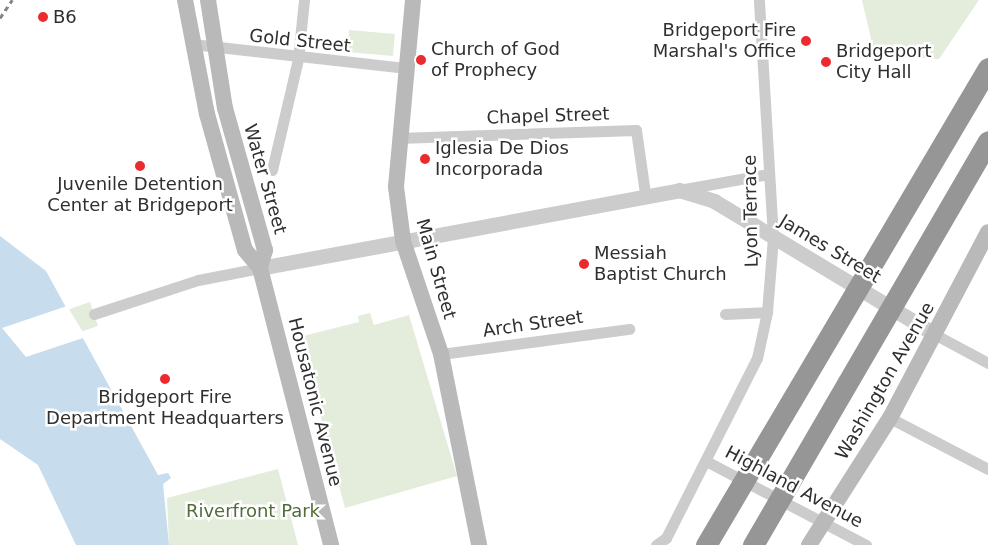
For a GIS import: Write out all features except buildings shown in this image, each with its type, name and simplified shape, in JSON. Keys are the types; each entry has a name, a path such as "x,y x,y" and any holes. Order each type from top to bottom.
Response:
{"highway":[{"path":"944,139 988,50"},
{"path":"706,545 944,139 988,68"},
{"path":"753,545 988,142"}],"main road":[{"path":"185,0 192,44 245,250 260,268"},
{"name":"Water Street","path":"208,0 225,108 265,250 260,268"},
{"name":"Main Street","path":"413,0 398,138 396,187 404,241 441,354 479,545"},
{"name":"Washington Avenue","path":"809,545 890,418 936,335 988,232"},
{"name":"Housatonic Avenue","path":"260,268 331,545"}],"street":[{"path":"272,170 298,59 304,0"},
{"name":"Lyon Terrace","path":"656,545 666,538 756,358 767,312 772,237 758,0"},
{"name":"Gold Street","path":"192,44 215,49 298,59 405,68"},
{"name":"Chapel Street","path":"398,138 636,130 645,193"},
{"path":"679,190 769,174"},
{"name":"James Street","path":"260,268 645,193 679,190 714,201 912,321 988,363"},
{"path":"94,314 198,280 260,268"},
{"path":"725,314 767,312"},
{"name":"Arch Street","path":"441,354 629,329"},
{"path":"890,418 988,470"},
{"name":"Highland Avenue","path":"706,461 866,545"}],"green space":[{"path":"862,0 979,0 939,59 875,56"},
{"path":"349,30 395,34 393,56 347,52"},
{"path":"90,302 98,326 23,351 5,331"},
{"path":"370,313 374,325 409,315 457,476 345,508 299,337 359,322 358,316"},
{"name":"Riverfront Park","path":"278,469 298,545 169,545 167,498"}],"water":[{"path":"0,236 46,271 158,475 168,473 171,478 163,484 169,545 76,545 38,465 0,439"}],"pier":[{"path":"67,306 86,337 26,357 2,328"}],"railway":[{"path":"0,18 12,0"}],"place":[{"name":"B6","path":"43,17"},
{"name":"Bridgeport Fire Marshal's Office","path":"806,41"},
{"name":"Church of God of Prophecy","path":"421,60"},
{"name":"Bridgeport City Hall","path":"826,62"},
{"name":"Iglesia De Dios Incorporada","path":"425,159"},
{"name":"Juvenile Detention Center at Bridgeport","path":"140,166"},
{"name":"Messiah Baptist Church","path":"584,264"},
{"name":"Bridgeport Fire Department Headquarters","path":"165,379"}]}
